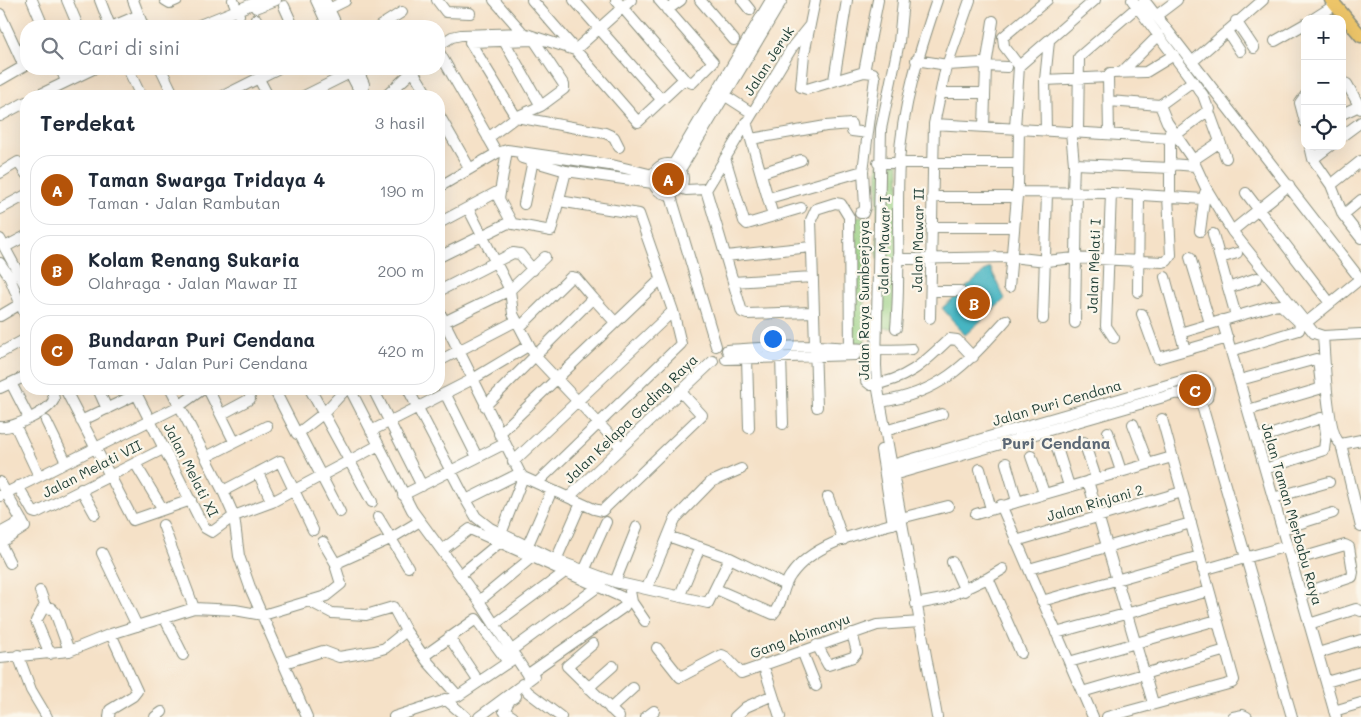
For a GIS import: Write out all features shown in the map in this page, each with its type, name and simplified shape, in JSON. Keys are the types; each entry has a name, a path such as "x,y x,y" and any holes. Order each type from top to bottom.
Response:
{"main road":[{"path":"1333,2 1361,36"}],"street":[{"path":"32,0 40,20"},
{"path":"67,0 75,20"},
{"path":"100,0 108,20"},
{"path":"133,0 141,20"},
{"path":"233,0 238,13"},
{"path":"223,20 262,0"},
{"path":"316,0 325,20"},
{"path":"437,0 446,12 470,13"},
{"path":"494,0 522,33"},
{"path":"532,0 638,122 684,79"},
{"path":"574,0 662,99"},
{"path":"575,50 600,28 623,2 684,79 692,83 713,62 659,0"},
{"path":"667,10 681,0"},
{"path":"700,0 734,40"},
{"path":"742,0 750,10"},
{"path":"676,168 772,0"},
{"path":"676,168 724,95 782,0"},
{"path":"814,0 801,87 806,89 864,72 873,73 875,78 863,170 865,207 864,213 860,213"},
{"path":"834,80 847,0"},
{"path":"864,72 878,0"},
{"name":"Jalan Raya Sumberjaya","path":"903,0 899,42 881,129 869,351 877,384 892,470 898,521 920,622 937,717"},
{"name":"Jalan Mawar I","path":"896,328 899,259 899,163 903,125 916,60 937,0"},
{"name":"Jalan Mawar II","path":"930,318 934,124 947,65 970,0"},
{"path":"1008,287 1012,257 1012,227 1018,163 1018,66 1004,46 1003,37 1047,0"},
{"path":"1018,66 1095,0"},
{"path":"1156,16 1177,0"},
{"path":"1192,62 1227,32 1236,21 1263,0"},
{"path":"334,20 327,4 345,1"},
{"path":"1138,2 1156,16 1289,185 1360,280 1307,322"},
{"path":"1138,2 1210,109 1226,158"},
{"path":"1075,323 1074,164 1078,78 1081,55 1138,2"},
{"path":"1318,15 1333,2"},
{"path":"216,20 280,3 290,20"},
{"path":"389,20 402,12"},
{"path":"0,14 20,56"},
{"path":"126,20 139,15"},
{"path":"984,127 985,94 983,65 993,21"},
{"path":"1236,21 1254,48"},
{"name":"Jalan Jeruk","path":"707,193 749,117 793,46 810,25"},
{"path":"1275,41 1301,26"},
{"path":"1227,32 1240,51"},
{"path":"445,41 461,35 522,33 575,50"},
{"path":"1122,72 1159,35"},
{"path":"445,47 460,41 531,40 536,42 564,85 561,92 541,106 516,117 488,138"},
{"path":"504,41 541,106"},
{"path":"1046,130 1046,80 1049,41"},
{"path":"470,42 516,117 604,133 614,137 620,147"},
{"path":"1109,134 1108,77 1111,72 1146,72 1174,55"},
{"path":"1138,56 1146,72"},
{"path":"916,60 947,65 1007,67"},
{"path":"445,61 488,138 503,153 533,160 566,172 654,179"},
{"path":"0,80 20,69"},
{"path":"64,75 66,80"},
{"path":"48,90 78,75"},
{"path":"131,75 138,90"},
{"path":"164,75 171,90"},
{"path":"235,90 265,75"},
{"path":"316,90 344,75"},
{"path":"358,75 364,84 364,90"},
{"path":"393,90 409,75"},
{"path":"417,75 425,90"},
{"path":"1046,80 1108,77"},
{"path":"259,78 265,90"},
{"path":"1109,101 1160,105 1192,81"},
{"path":"1346,84 1360,108 1346,113"},
{"path":"941,93 985,94"},
{"path":"724,95 749,117 751,139 773,216"},
{"path":"0,116 20,105"},
{"path":"1160,105 1174,136 1194,163 1206,188 1232,231 1314,333 1323,336 1361,334 1361,339"},
{"path":"934,124 1174,136 1210,109"},
{"path":"1346,133 1361,122"},
{"path":"751,139 826,126 851,124 852,131 868,133"},
{"path":"445,125 470,169"},
{"path":"899,259 1012,257 1046,261 1075,258 1163,262 1170,258 1171,251 1169,196 1174,136"},
{"path":"1074,164 1171,166 1194,163 1220,142"},
{"path":"1311,150 1313,160 1331,185 1343,215 1361,238"},
{"path":"1313,160 1325,150"},
{"path":"445,181 503,153 616,166 654,179 660,191 670,193 680,187 682,181 676,168"},
{"path":"503,153 499,199 512,223"},
{"path":"725,158 744,221 748,224 801,208"},
{"path":"524,204 533,160"},
{"path":"761,173 802,160"},
{"path":"1331,185 1361,161"},
{"path":"0,172 19,162 20,164"},
{"path":"878,163 1018,163"},
{"path":"654,179 661,166 676,168"},
{"path":"769,198 863,170"},
{"path":"445,254 512,223 551,231 566,172"},
{"path":"1232,231 1289,185"},
{"path":"680,187 686,190 707,193 744,314 813,312"},
{"path":"1200,231 1202,198 1206,188"},
{"path":"445,220 499,191"},
{"path":"932,197 1075,192 1202,198"},
{"path":"670,193 716,346"},
{"path":"1043,319 1047,193"},
{"name":"Jalan Melati I","path":"1111,193 1106,326 1114,338"},
{"path":"1246,193 1330,303"},
{"path":"1138,292 1139,195"},
{"path":"0,209 20,198"},
{"path":"1343,215 1361,200"},
{"path":"537,483 598,422 680,346 681,341 673,311 639,214 559,201"},
{"path":"817,407 811,220 816,209 835,203 841,204 849,217 850,351"},
{"path":"468,208 510,290 518,324 528,346 556,379 621,447"},
{"path":"931,227 1012,227"},
{"path":"1213,234 1236,316"},
{"path":"20,238 2,243 20,269"},
{"path":"726,256 811,247"},
{"path":"445,288 517,253 533,270"},
{"path":"1220,258 1237,253"},
{"path":"445,321 510,290 545,257"},
{"path":"1190,257 1210,323"},
{"path":"0,263 4,278 20,300"},
{"path":"1165,276 1185,350"},
{"path":"445,358 518,324 571,277 576,278 615,322"},
{"path":"733,282 812,278"},
{"path":"1228,288 1257,278"},
{"path":"499,434 661,279"},
{"path":"931,291 960,292"},
{"path":"485,406 594,298"},
{"path":"0,316 20,304"},
{"path":"1180,333 1210,323 1281,305 1300,323 1299,330 1232,351"},
{"path":"513,462 673,311"},
{"path":"1142,314 1156,357 1228,338"},
{"path":"880,402 931,388 955,373 1006,320"},
{"name":"Jalan Taman Merbabu Raya","path":"1222,320 1335,714"},
{"path":"445,330 473,379 513,462 522,475 602,511 702,415 680,391"},
{"path":"1323,336 1331,421 1335,438 1341,444 1361,527"},
{"path":"877,384 894,380 915,370 949,339 957,340 972,357"},
{"path":"0,353 20,342"},
{"path":"477,458 445,393 473,379 528,346"},
{"path":"727,355 722,346 716,346 710,352 713,361 717,363 727,355 815,354"},
{"path":"727,355 747,358 912,349"},
{"path":"781,356 783,424"},
{"path":"747,358 749,428"},
{"path":"1240,380 1316,359 1320,374 1319,389 1248,410"},
{"name":"Jalan Kelapa Gading Raya","path":"569,497 713,361"},
{"name":"Jalan Puri Cendana","path":"892,470 960,456 1032,430 1194,378 1203,379 1208,384 1208,395 1201,402"},
{"path":"0,388 20,379"},
{"path":"11,383 29,418"},
{"name":"Jalan Puri Cendana","path":"892,470 957,446 1032,430 1174,394 1182,393 1190,401 1201,402"},
{"path":"0,428 14,425 29,418 53,403 52,395"},
{"path":"69,395 132,520 162,508 191,500"},
{"path":"101,395 107,409"},
{"path":"81,421 107,409 130,395"},
{"name":"Jalan Melati XI","path":"137,395 205,528 212,532 234,516"},
{"path":"174,395 234,516 244,572 307,717"},
{"path":"3,494 179,406 195,395"},
{"path":"211,395 234,441"},
{"path":"277,395 322,475 340,512"},
{"path":"314,395 372,502"},
{"path":"298,434 324,413 340,395"},
{"path":"353,395 403,495 495,624 526,682 561,717"},
{"path":"377,395 422,486"},
{"path":"411,395 450,473 476,517 500,539 531,558 565,572 601,582 615,582 708,602 730,558"},
{"path":"371,431 441,395"},
{"path":"222,414 250,399"},
{"name":"Jalan Puri Cendana","path":"1201,402 1244,558 1292,717"},
{"path":"885,431 942,414"},
{"path":"1257,439 1322,418 1326,434 1325,448 1322,451 1265,469"},
{"path":"1107,717 1234,681 1162,419"},
{"path":"46,421 66,462"},
{"path":"1134,424 1148,464"},
{"path":"14,425 39,476"},
{"path":"206,457 234,441 267,426"},
{"path":"1108,432 1121,471"},
{"path":"1341,444 1361,440"},
{"path":"1084,442 1099,517 1153,703"},
{"path":"403,495 450,473 504,444"},
{"path":"234,516 272,502 379,445"},
{"path":"957,446 960,456"},
{"name":"Jalan Melati VII","path":"18,486 35,513 164,448"},
{"path":"1057,448 1069,486"},
{"path":"881,450 898,521"},
{"path":"1031,456 1044,493"},
{"path":"976,514 1172,457"},
{"path":"223,491 280,461 313,530"},
{"path":"135,463 162,508"},
{"path":"1006,464 1017,501"},
{"path":"980,469 996,507 1016,540 1093,717"},
{"path":"647,588 676,519 711,482 741,470"},
{"path":"258,473 272,502"},
{"path":"466,500 522,475"},
{"path":"460,575 500,539 522,475"},
{"path":"0,482 3,494 25,527 0,543 10,563"},
{"path":"1273,498 1329,482"},
{"path":"81,489 95,514"},
{"path":"527,547 552,490"},
{"name":"Jalan Rinjani 2","path":"1016,540 1182,492"},
{"path":"828,497 843,540"},
{"path":"556,560 581,503"},
{"path":"716,589 768,614 774,614 785,584 800,563 843,540 948,506"},
{"path":"1282,529 1333,513"},
{"path":"378,517 408,567"},
{"path":"0,533 22,521"},
{"path":"336,564 390,539 420,521"},
{"path":"584,571 606,522"},
{"path":"1029,570 1191,523"},
{"path":"163,525 194,608"},
{"path":"615,582 637,527"},
{"path":"442,550 470,529 527,547 584,571 626,599 627,602 624,607 479,717"},
{"path":"668,536 730,558 785,584"},
{"path":"0,658 69,651 111,634 194,608 263,615 326,596 342,583 336,564 322,542"},
{"path":"1292,561 1346,545 1351,559 1353,574 1351,578 1301,594"},
{"path":"1204,570 1287,546"},
{"path":"680,595 700,547"},
{"path":"102,553 137,626"},
{"path":"1042,601 1200,556"},
{"path":"478,601 531,558"},
{"path":"952,562 965,591"},
{"path":"916,604 943,599 965,591 1003,570"},
{"path":"495,624 565,572"},
{"path":"988,578 1021,653"},
{"path":"394,717 458,696 512,656 601,582"},
{"path":"629,585 633,603 645,621"},
{"path":"1056,633 1209,591"},
{"path":"40,592 45,604 44,609"},
{"path":"309,601 332,613 366,615 392,607 424,656 458,696"},
{"path":"513,717 504,711 510,700 526,682 624,613 633,603"},
{"path":"50,654 36,621 37,616 44,609 51,608 54,612 69,651"},
{"path":"1309,624 1356,609 1361,611"},
{"path":"164,617 183,655"},
{"path":"424,656 476,620 512,656"},
{"path":"1069,662 1217,620"},
{"name":"Gang Abimanyu","path":"657,648 680,677 722,656 726,657 740,672 877,624 920,622"},
{"path":"284,662 324,651 339,657 375,651 385,648 406,631"},
{"path":"817,645 825,662 830,665 855,656 856,652 852,633"},
{"path":"109,717 110,710 133,696 136,691 111,634"},
{"path":"449,637 479,682"},
{"path":"1318,653 1361,640"},
{"path":"593,644 567,665 619,717"},
{"path":"1082,692 1226,650"},
{"path":"802,651 816,686"},
{"path":"18,655 32,690 47,717"},
{"path":"808,669 825,662"},
{"path":"763,664 780,717"},
{"path":"588,688 613,666"},
{"path":"1326,682 1361,672"},
{"path":"610,709 633,688"},
{"path":"735,717 746,706 773,695"},
{"path":"445,699 466,717"},
{"path":"1335,714 1361,703"},
{"path":"1233,717 1243,715 1247,717"}],"green space":[{"path":"878,163 899,163 899,259 877,259"},
{"path":"864,216 865,348 851,347 849,217"},
{"path":"898,278 896,328 876,328 878,279"}],"water":[{"path":"990,267 1005,299 965,335 942,308"}],"place":[{"name":"Taman Swarga Tridaya 4","path":"668,179"},
{"name":"Kolam Renang Sukaria","path":"974,303"},
{"name":"Bundaran Puri Cendana","path":"1195,390"}],"district":[{"name":"Puri Cendana","path":"1056,443"}]}
